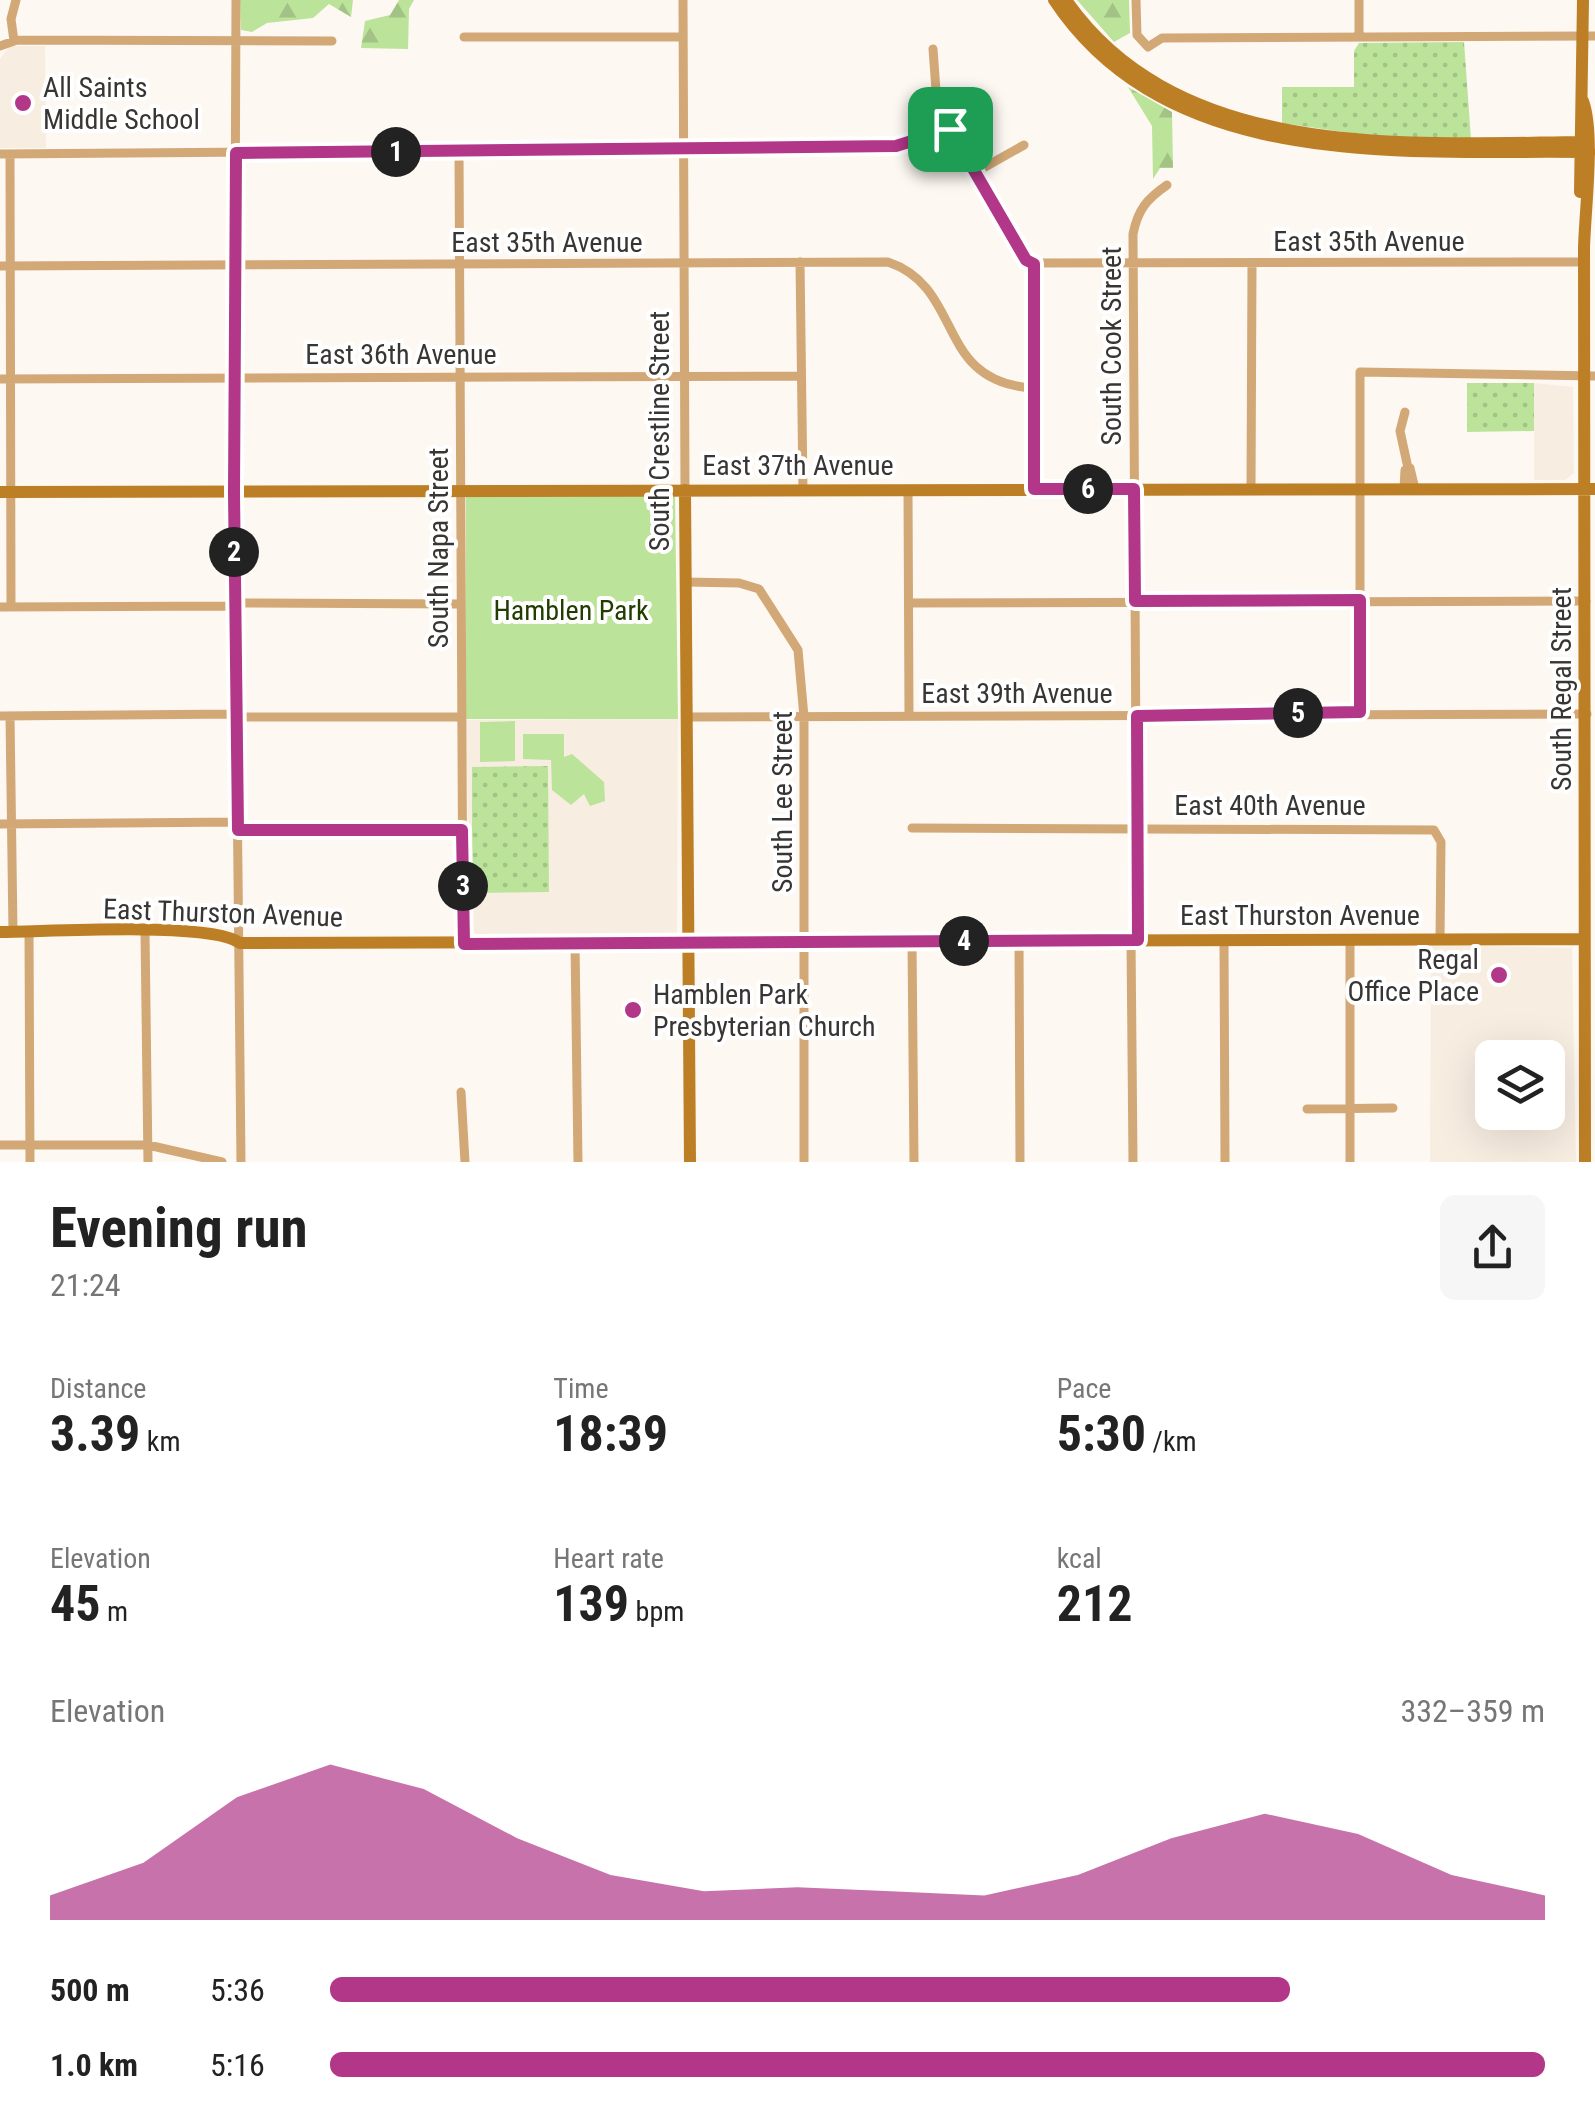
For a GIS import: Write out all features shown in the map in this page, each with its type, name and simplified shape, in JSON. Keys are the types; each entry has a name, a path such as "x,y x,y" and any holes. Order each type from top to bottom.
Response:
{"street":[{"path":"14,38 16,0"},
{"path":"236,0 234,492 241,1162"},
{"name":"South Crestline Street","path":"684,0 690,1162"},
{"path":"1054,0 1092,50 1142,86 1204,114 1273,137 1387,152 1588,144"},
{"path":"1066,0 1104,46 1144,76 1189,98 1278,127 1396,143 1588,144"},
{"path":"1136,0 1137,35 1148,46 1162,38 1589,36"},
{"path":"1358,0 1359,37"},
{"name":"South Regal Street","path":"1583,0 1589,36 1584,101 1590,111 1585,216 1589,260 1591,489 1586,600 1585,1162"},
{"path":"464,38 683,37"},
{"path":"0,46 14,38 332,41"},
{"path":"932,49 935,94 950,129 1026,260 1034,264 1034,489"},
{"path":"460,604 5,608 5,154 896,146 950,129"},
{"path":"976,172 1024,145"},
{"name":"South Napa Street","path":"459,152 464,944"},
{"name":"South Cook Street","path":"1133,1162 1137,716 1133,262 1136,215 1148,199 1168,185"},
{"name":"East 35th Avenue","path":"1034,264 1589,260"},
{"path":"800,262 803,490"},
{"name":"East 35th Avenue","path":"5,266 888,262 916,275 974,369 1010,386 1033,388"},
{"path":"1251,489 1252,264"},
{"path":"1360,712 1360,372 1590,376"},
{"name":"East 36th Avenue","path":"5,379 802,376"},
{"path":"1405,412 1400,430 1410,488"},
{"name":"East 37th Avenue","path":"5,492 1591,489"},
{"path":"908,490 910,716"},
{"name":"South Lee Street","path":"685,582 739,583 759,589 773,604 798,650 804,716 804,1162"},
{"path":"909,603 1586,600"},
{"name":"East 39th Avenue","path":"686,717 1586,714"},
{"path":"7,932 12,824 5,716 462,717"},
{"path":"0,824 462,830"},
{"name":"East 40th Avenue","path":"912,828 1434,830 1441,842 1440,939"},
{"name":"East Thurston Avenue","path":"7,932 215,934 240,944 1583,939"},
{"path":"29,932 30,1162"},
{"path":"145,932 148,1162"},
{"path":"1224,940 1225,1162"},
{"path":"1350,940 1350,1162"},
{"path":"912,941 914,1162"},
{"path":"1019,941 1020,1162"},
{"path":"575,943 578,1162"},
{"path":"461,1092 465,1162"},
{"path":"1307,1108 1393,1108"},
{"path":"0,1144 148,1145 222,1162"}],"shaded area":[{"name":"All Saints Middle School","path":"10,46 45,46 46,148 0,148 0,59"},
{"path":"1534,383 1573,387 1574,473 1565,480 1534,480"},
{"path":"678,719 677,934 470,936 466,720"},
{"path":"1431,945 1572,948 1576,1162 1430,1162"}],"green space":[{"path":"240,0 353,0 351,17 329,4 313,18 267,23 252,32 241,30"},
{"path":"399,0 414,0 409,9 408,49 361,48 365,21 390,15"},
{"path":"1077,0 1129,0 1130,33 1114,42"},
{"path":"1464,42 1471,139 1377,137 1282,123 1282,87 1354,87 1354,51 1359,43"},
{"path":"1128,87 1172,112 1173,168 1160,168 1153,179 1152,126"},
{"path":"1467,383 1534,383 1534,431 1467,432"},
{"name":"Hamblen Park","path":"466,495 675,496 678,719 466,719"},
{"path":"515,721 515,761 480,762 480,722"},
{"path":"523,734 564,734 564,757 572,754 604,782 605,801 590,806 584,794 571,805 552,790 551,760 523,759"},
{"path":"548,766 549,892 472,893 472,767"}],"place":[{"name":"All Saints Middle School","path":"23,103"},
{"name":"Regal Office Place","path":"1499,975"},
{"name":"Hamblen Park Presbyterian Church","path":"633,1010"}],"route":[{"path":"950,129 1026,260 1034,264 1034,489 1134,489 1135,601 1360,600 1360,712 1137,716 1138,940 464,944 462,830 238,830 234,492 236,153 896,146 925,141 950,129"}]}
